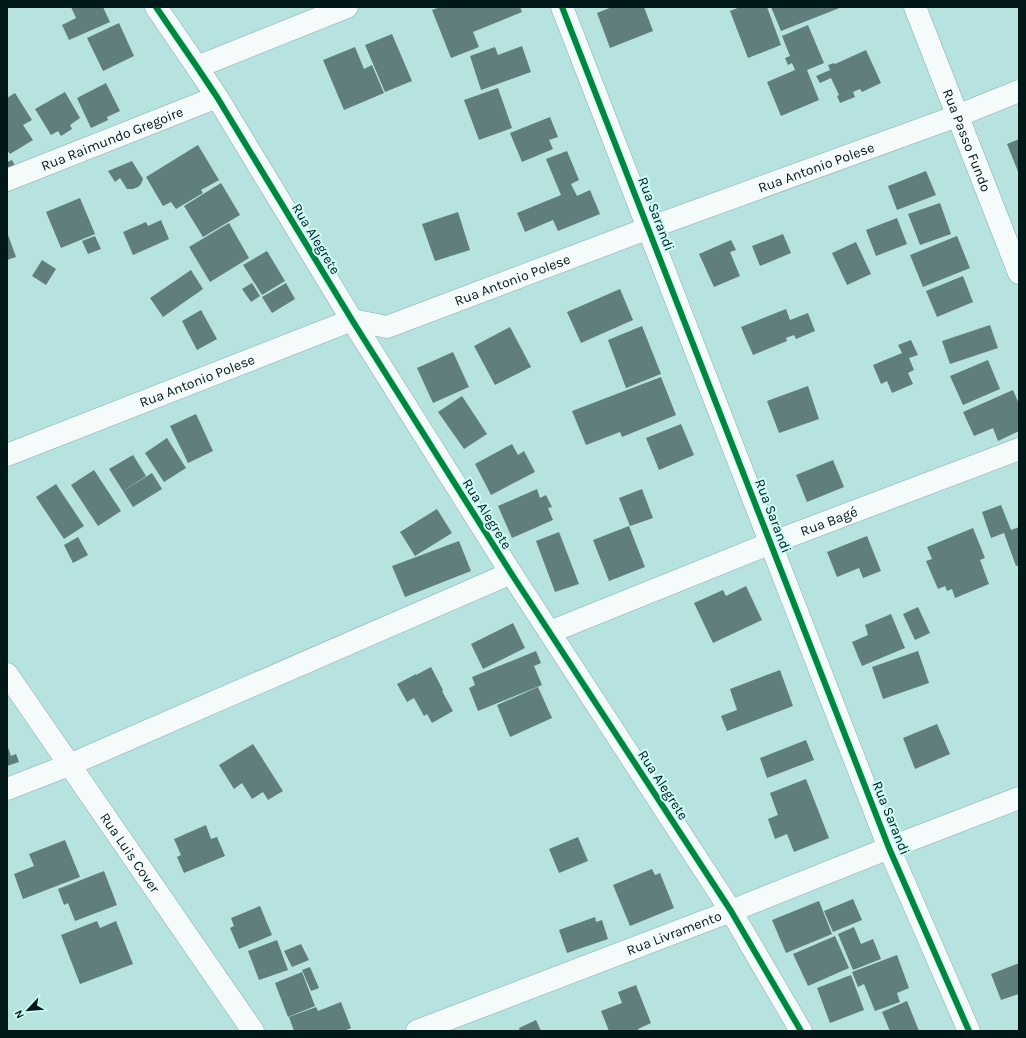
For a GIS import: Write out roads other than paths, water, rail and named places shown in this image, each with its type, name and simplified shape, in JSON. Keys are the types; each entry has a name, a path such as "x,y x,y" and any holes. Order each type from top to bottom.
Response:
{"street":[{"name":"Rua Alegrete","path":"156,7 217,97 352,320 511,573 731,911 801,1031"},
{"path":"198,67 347,7"},
{"name":"Rua Sarandi","path":"562,7 889,848 969,1031"},
{"name":"Rua Passo Fundo","path":"915,7 1019,272"},
{"name":"Rua Antonio Polese","path":"7,455 352,320 387,327 649,228 1019,92"},
{"name":"Rua Raimundo Gregoire","path":"7,180 217,97"},
{"name":"Rua Bagé","path":"550,632 771,543 1019,449"},
{"path":"7,789 69,765 511,573"},
{"name":"Rua Luis Cover","path":"7,674 253,1031"},
{"name":"Rua Livramento","path":"417,1031 731,911 1019,798"}]}
